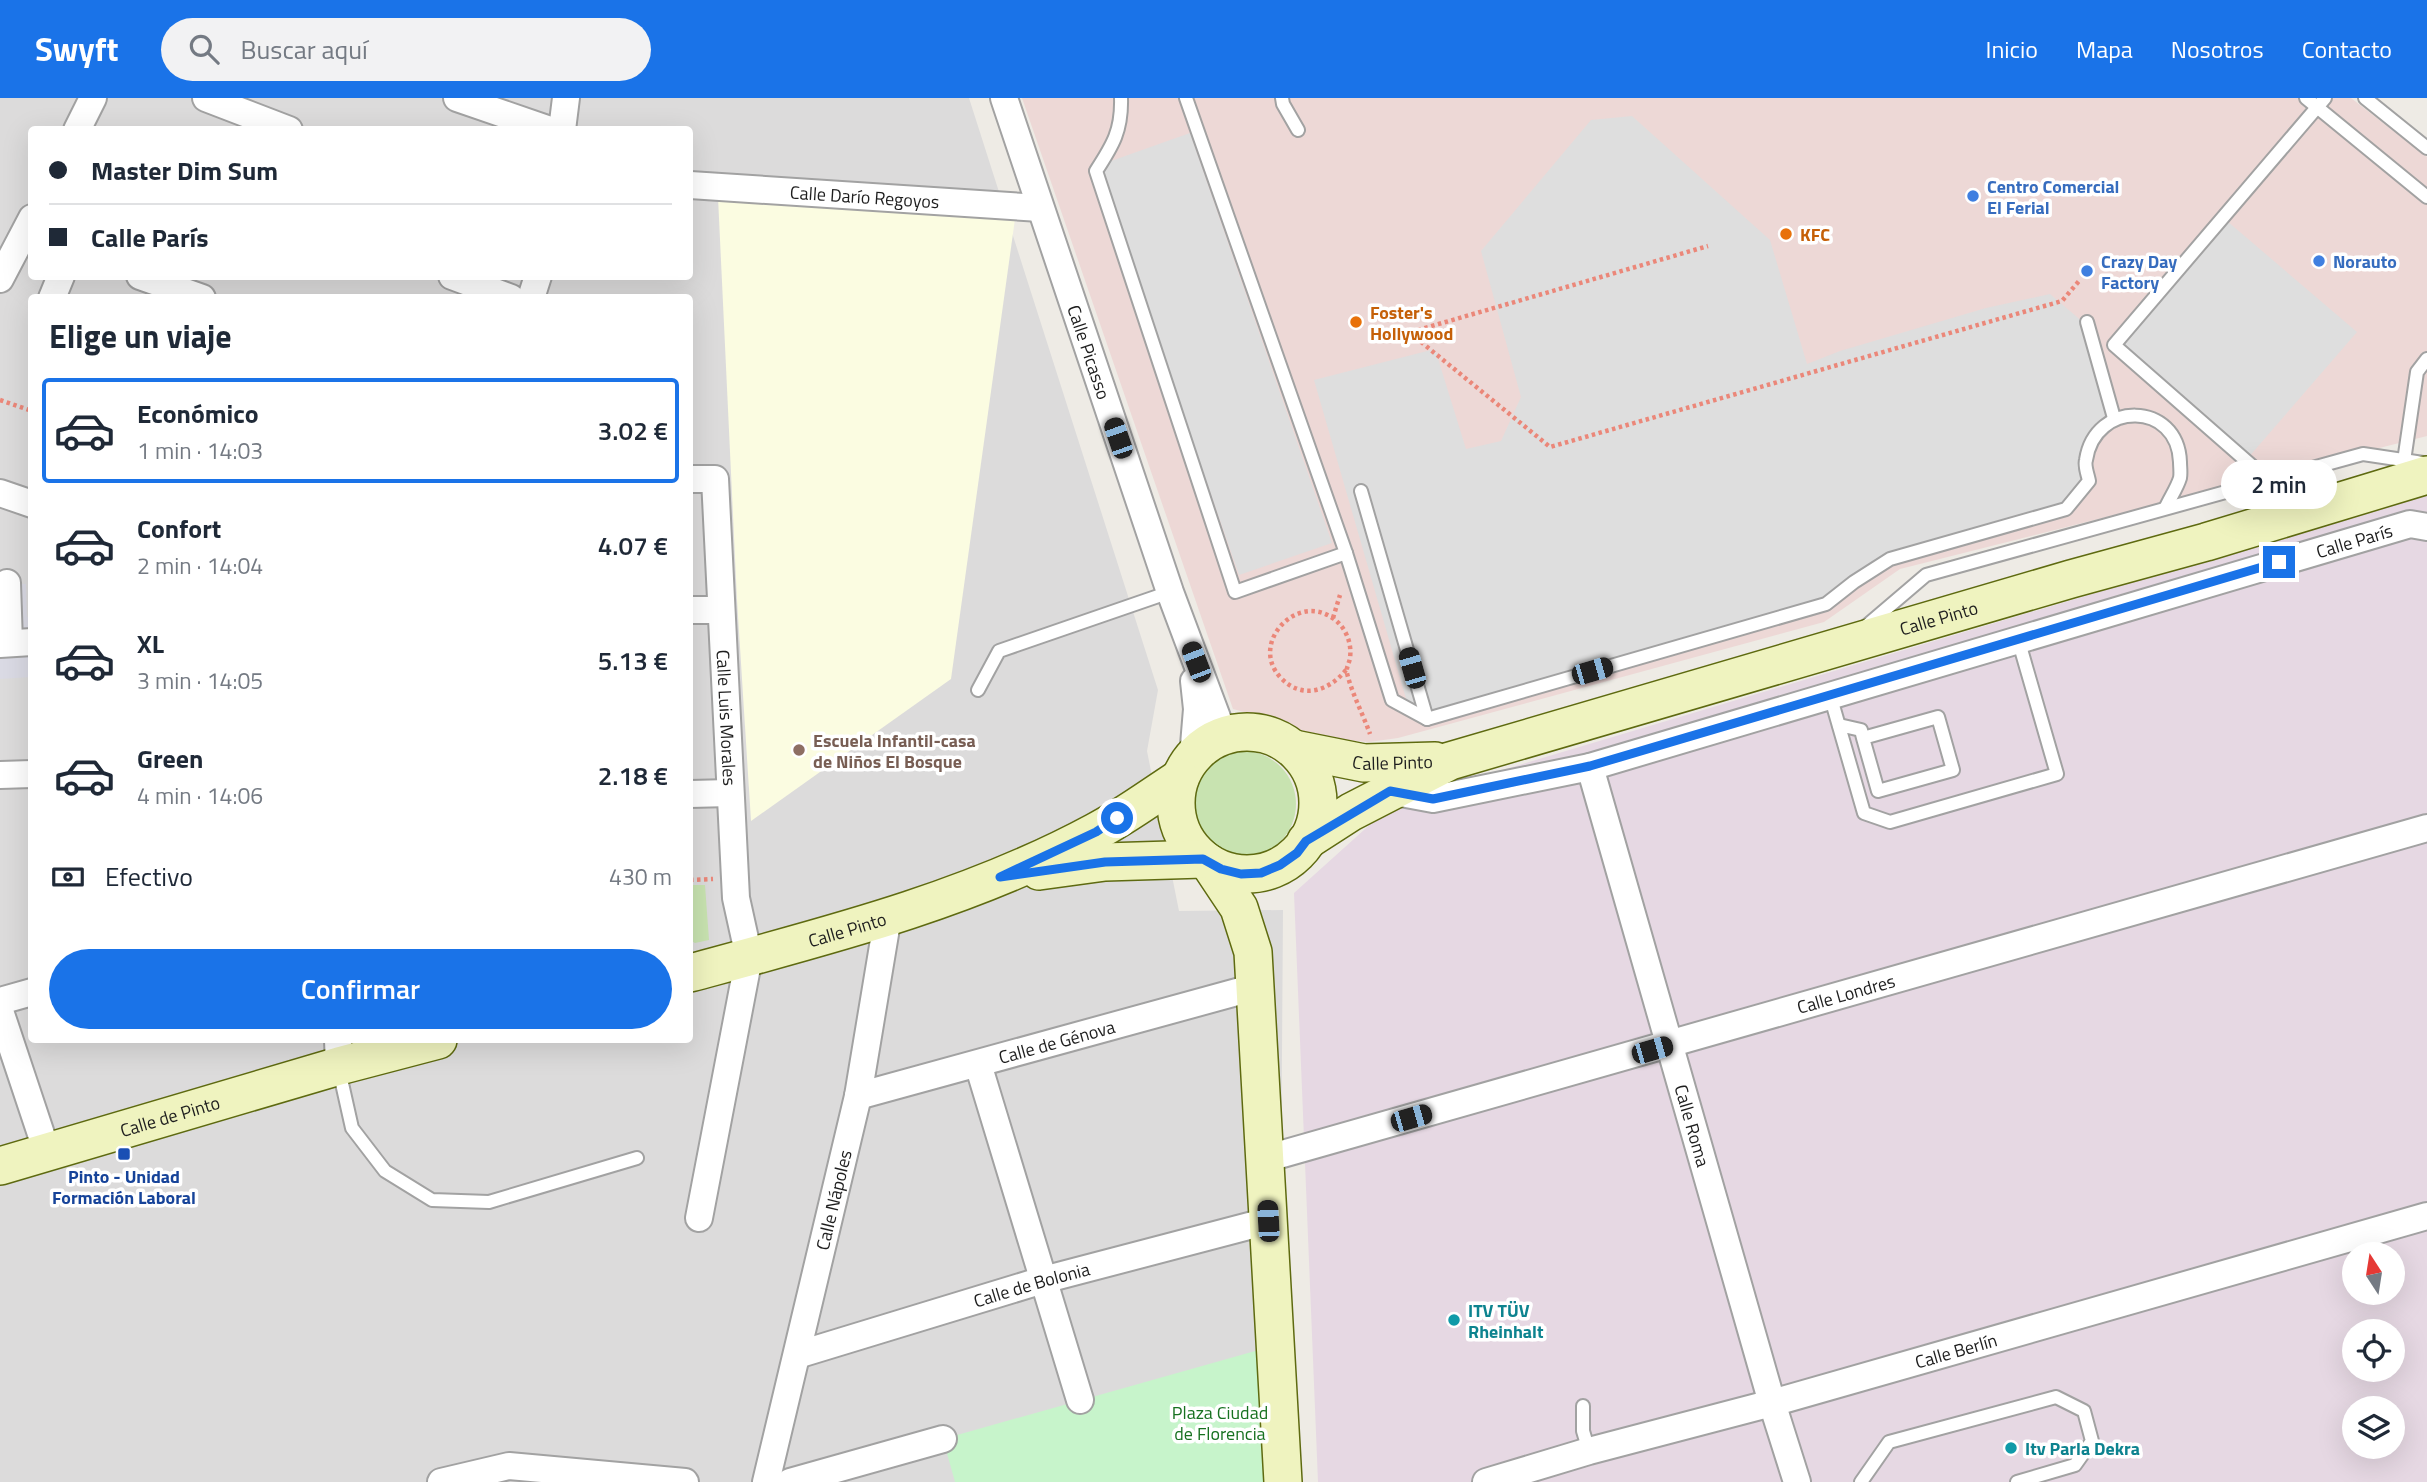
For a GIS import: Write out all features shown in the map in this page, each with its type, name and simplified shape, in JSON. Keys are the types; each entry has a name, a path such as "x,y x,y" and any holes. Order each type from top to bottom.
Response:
{"main road":[{"name":"Calle Pinto","path":"1301,847 1386,777 1450,761 2206,542 2415,468"},
{"path":"1254,970 1265,903 1311,835 1317,812 1317,789 1308,767 1294,749 1273,737 1248,732 1224,736 1207,744 1186,768 1176,800 1178,822 1188,843 1206,861 1239,908 1254,970 1283,1482"},
{"name":"Calle Pinto","path":"1294,749 1364,763 1386,777"},
{"name":"Calle Pinto","path":"693,972 888,916 1000,877 1096,832 1186,768"},
{"path":"1206,861 1221,869 1241,874 1261,873 1280,865 1301,847"},
{"name":"Calle Pinto","path":"1000,877 1105,862 1206,861"},
{"path":"338,1053 415,1043"},
{"name":"Calle de Pinto","path":"0,1166 338,1053"}],"street":[{"path":"79,126 93,98"},
{"path":"206,98 279,126"},
{"path":"457,98 538,126"},
{"path":"562,126 566,98"},
{"name":"Calle Picasso","path":"1004,98 1170,592 1224,736"},
{"name":"Calle Darío Regoyos","path":"693,185 1040,208"},
{"path":"0,279 28,231"},
{"path":"152,280 191,294"},
{"path":"463,280 501,294"},
{"name":"Calle Luis Morales","path":"702,479 720,610 736,898 749,957"},
{"path":"0,493 28,503"},
{"name":"Calle París","path":"1386,777 1433,799 1590,766 2410,524 2427,527"},
{"path":"7,583 14,643"},
{"path":"693,610 720,610"},
{"name":"Calle Picasso","path":"1186,768 1197,709 1189,645"},
{"name":"Calle Roma","path":"1590,766 1797,1482"},
{"path":"0,775 28,774"},
{"path":"693,794 730,793"},
{"name":"Calle Londres","path":"1265,1159 2427,828"},
{"name":"Calle Nápoles","path":"766,1482 858,1096 888,916"},
{"path":"699,1218 749,957"},
{"name":"Calle de Génova","path":"858,1096 978,1063 1254,970"},
{"path":"0,1001 28,993"},
{"path":"0,1011 47,1152"},
{"path":"978,1063 1080,1400"},
{"name":"Calle Berlín","path":"1486,1482 2427,1216"},
{"name":"Calle de Bolonia","path":"797,1355 1043,1280 1268,1221"},
{"path":"790,1482 943,1439"},
{"path":"441,1482 508,1474 685,1482"}],"lane":[{"path":"1121,98 1122,116 1115,143 1096,171 1235,592 1346,553"},
{"path":"1186,98 1346,553 1392,700 1427,719 1826,604 1890,559 2066,509 2089,481 2085,462 2095,435 2114,418 2138,414 2167,427 2180,448 2181,476 2166,507"},
{"path":"1282,98 1298,130"},
{"path":"2306,98 2321,103 2427,197"},
{"path":"2365,98 2427,148"},
{"path":"2267,479 2114,345 2321,103"},
{"path":"2087,322 2114,418"},
{"path":"2415,468 2417,372 2427,359"},
{"path":"1844,645 1926,575 2363,454 2415,468 2427,463"},
{"path":"1361,491 1427,719"},
{"path":"978,690 999,651 1170,592"},
{"path":"1830,695 1864,813 1890,822 2057,774 2018,639"},
{"path":"1839,726 1861,730 1863,738 1878,791 1954,770 1938,717 1863,738"},
{"path":"338,1053 352,1128 385,1171 432,1200 489,1202 637,1157"},
{"path":"1861,1482 1889,1441 2056,1397 2084,1411 2092,1441 2076,1465 2017,1482"},
{"path":"1583,1406 1583,1431 1589,1451"}],"path":[{"path":"1708,246 1410,332 1550,447 2062,300 2079,281"},
{"path":"0,400 28,410"},
{"path":"1346,670 1337,681 1325,688 1298,690 1286,684 1271,661 1273,634 1282,623 1300,613 1320,612 1333,618 1341,626 1350,647 1346,670 1386,777"}],"shaded area":[{"path":"0,98 969,98 1158,690 1147,751 1179,911 1283,910 1279,1482 0,1482"},
{"path":"1022,98 2351,98 2427,157 2427,436 1900,569 1824,622 1398,738 1369,742 1305,737 1281,722 1233,709"},
{"path":"1632,116 1770,240 1807,364 1840,351 1986,308 2050,294 2084,323 2111,418 2088,446 2088,481 2065,507 1889,557 1826,602 1430,713 1407,702 1314,380 1435,349 1466,449 1501,441 1521,397 1481,251 1591,120"},
{"path":"1190,133 1332,543 1239,575 1097,166"},
{"path":"718,197 1015,219 951,679 751,821 737,600"},
{"path":"2227,221 2357,332 2247,459 2119,345"},
{"path":"2427,494 2427,1482 1318,1482 1294,893 1395,802"},
{"path":"0,583 26,584 28,677 0,679"}],"green space":[{"path":"1243,751 1263,755 1281,766 1292,784 1296,804 1292,824 1281,842 1263,853 1243,857 1223,853 1205,842 1194,824 1190,804 1194,784 1205,766 1223,755"},
{"path":"693,885 705,885 709,940 695,943"},
{"name":"Plaza Ciudad de Florencia","path":"1276,1345 1283,1482 955,1482 943,1439"}],"place":[{"name":"Centro Comercial El Ferial","path":"1973,196"},
{"name":"KFC","path":"1786,234"},
{"name":"Norauto","path":"2319,261"},
{"name":"Crazy Day Factory","path":"2087,271"},
{"name":"Foster's Hollywood","path":"1356,322"},
{"name":"Escuela Infantil-casa de Niños El Bosque","path":"799,750"},
{"name":"Pinto - Unidad Formación Laboral","path":"124,1154"},
{"name":"ITV TÜV Rheinhalt","path":"1454,1320"},
{"name":"Itv Parla Dekra","path":"2011,1448"}],"route":[{"path":"1117,818 1096,832 1000,877 1105,862 1203,859 1221,869 1241,874 1261,873 1280,865 1297,853 1306,841 1390,791 1433,799 1590,766 2279,562"}]}
